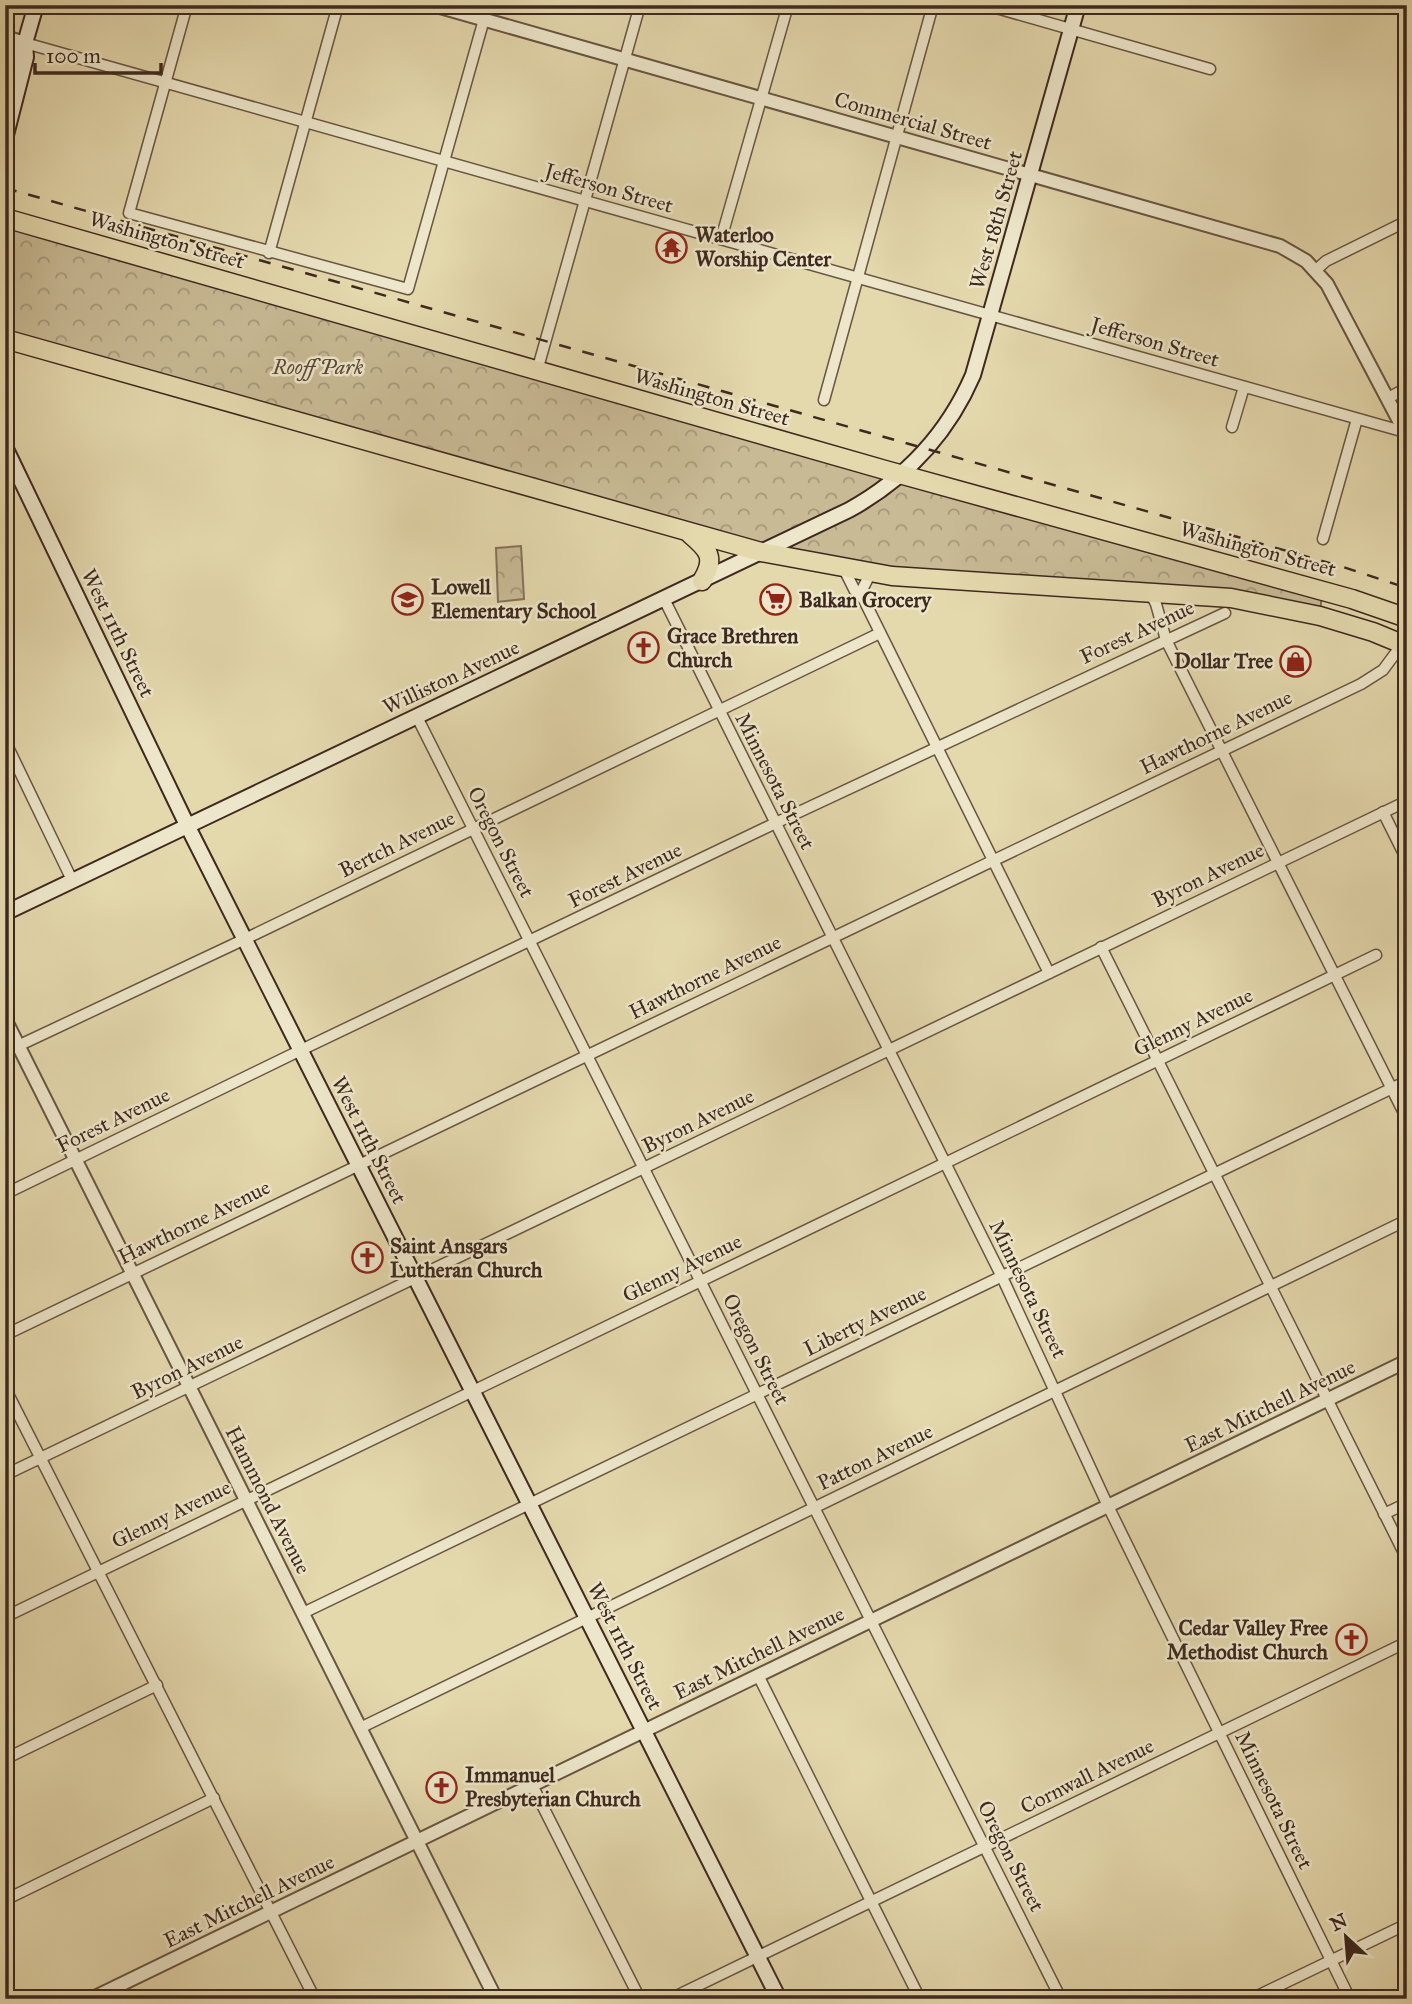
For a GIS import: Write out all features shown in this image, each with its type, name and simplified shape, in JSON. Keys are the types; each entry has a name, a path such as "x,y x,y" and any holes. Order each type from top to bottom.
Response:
{"highway":[{"name":"Washington Street","path":"5,218 901,474 1352,598 1407,618"},
{"path":"5,339 761,552 901,576 1231,598 1293,609 1405,642"},
{"path":"687,532 709,555 709,565 702,581"}],"main road":[{"path":"5,139 26,57 25,43 36,5"},
{"name":"West 18th Street","path":"936,438 957,407 973,375 1078,5"},
{"path":"5,86 15,56 25,43"},
{"name":"Williston Avenue","path":"5,913 862,503 901,474 936,438"},
{"name":"West 11th Street","path":"5,447 187,825 779,1999"}],"street":[{"path":"187,5 129,213 408,289 488,5"},
{"path":"269,253 338,5"},
{"name":"Commercial Street","path":"433,5 1280,246 1296,254 1316,270 1336,299 1406,434"},
{"path":"537,371 640,5"},
{"path":"721,239 788,5"},
{"path":"824,400 933,5"},
{"path":"986,5 1210,69"},
{"name":"Jefferson Street","path":"5,37 1406,434"},
{"path":"1316,270 1326,261 1407,220"},
{"path":"1232,427 1244,387"},
{"path":"1388,398 1407,388"},
{"path":"1323,539 1357,419"},
{"path":"843,568 855,591 863,598"},
{"path":"871,572 862,590 863,598 1049,973"},
{"path":"1150,592 1166,640 1407,1119"},
{"path":"1160,616 1178,593"},
{"name":"Minnesota Street","path":"664,599 1002,1277 1108,1506 1350,1999"},
{"name":"Forest Avenue","path":"5,1194 936,747 1225,613"},
{"name":"Bertch Avenue","path":"5,1052 880,634"},
{"name":"Hawthorne Avenue","path":"5,1335 1373,677 1383,670 1405,642"},
{"name":"Oregon Street","path":"416,717 1061,1999"},
{"path":"5,741 72,880"},
{"name":"Byron Avenue","path":"5,1475 1407,801"},
{"path":"1383,812 1407,860"},
{"path":"1101,947 1407,1559"},
{"name":"Glenny Avenue","path":"5,1617 1376,955"},
{"name":"Hammond Avenue","path":"5,1019 496,1999"},
{"name":"Liberty Avenue","path":"303,1613 1407,1081"},
{"name":"Patton Avenue","path":"360,1728 1407,1220"},
{"name":"East Mitchell Avenue","path":"91,1999 1407,1360"},
{"path":"5,1388 315,1999"},
{"path":"1384,1514 1407,1503"},
{"name":"Cornwall Avenue","path":"670,1999 1407,1642"},
{"path":"758,1675 920,1999"},
{"path":"5,1759 157,1685"},
{"path":"533,1785 640,1999"},
{"path":"5,1900 214,1798"},
{"path":"1251,1999 1407,1924"}],"green space":[{"name":"Rooff Park","path":"5,218 1322,590 1320,616 819,563 5,339"},
{"path":"521,546 524,599 498,602 496,548"}],"railway":[{"path":"5,188 1340,566 1407,588"}],"place":[{"name":"Waterloo Worship Center","path":"672,247"},
{"name":"Lowell Elementary School","path":"408,599"},
{"name":"Balkan Grocery","path":"776,600"},
{"name":"Grace Brethren Church","path":"644,648"},
{"name":"Dollar Tree","path":"1296,661"},
{"name":"Saint Ansgars Lutheran Church","path":"367,1258"},
{"name":"Cedar Valley Free Methodist Church","path":"1351,1640"},
{"name":"Immanuel Presbyterian Church","path":"442,1787"}]}
